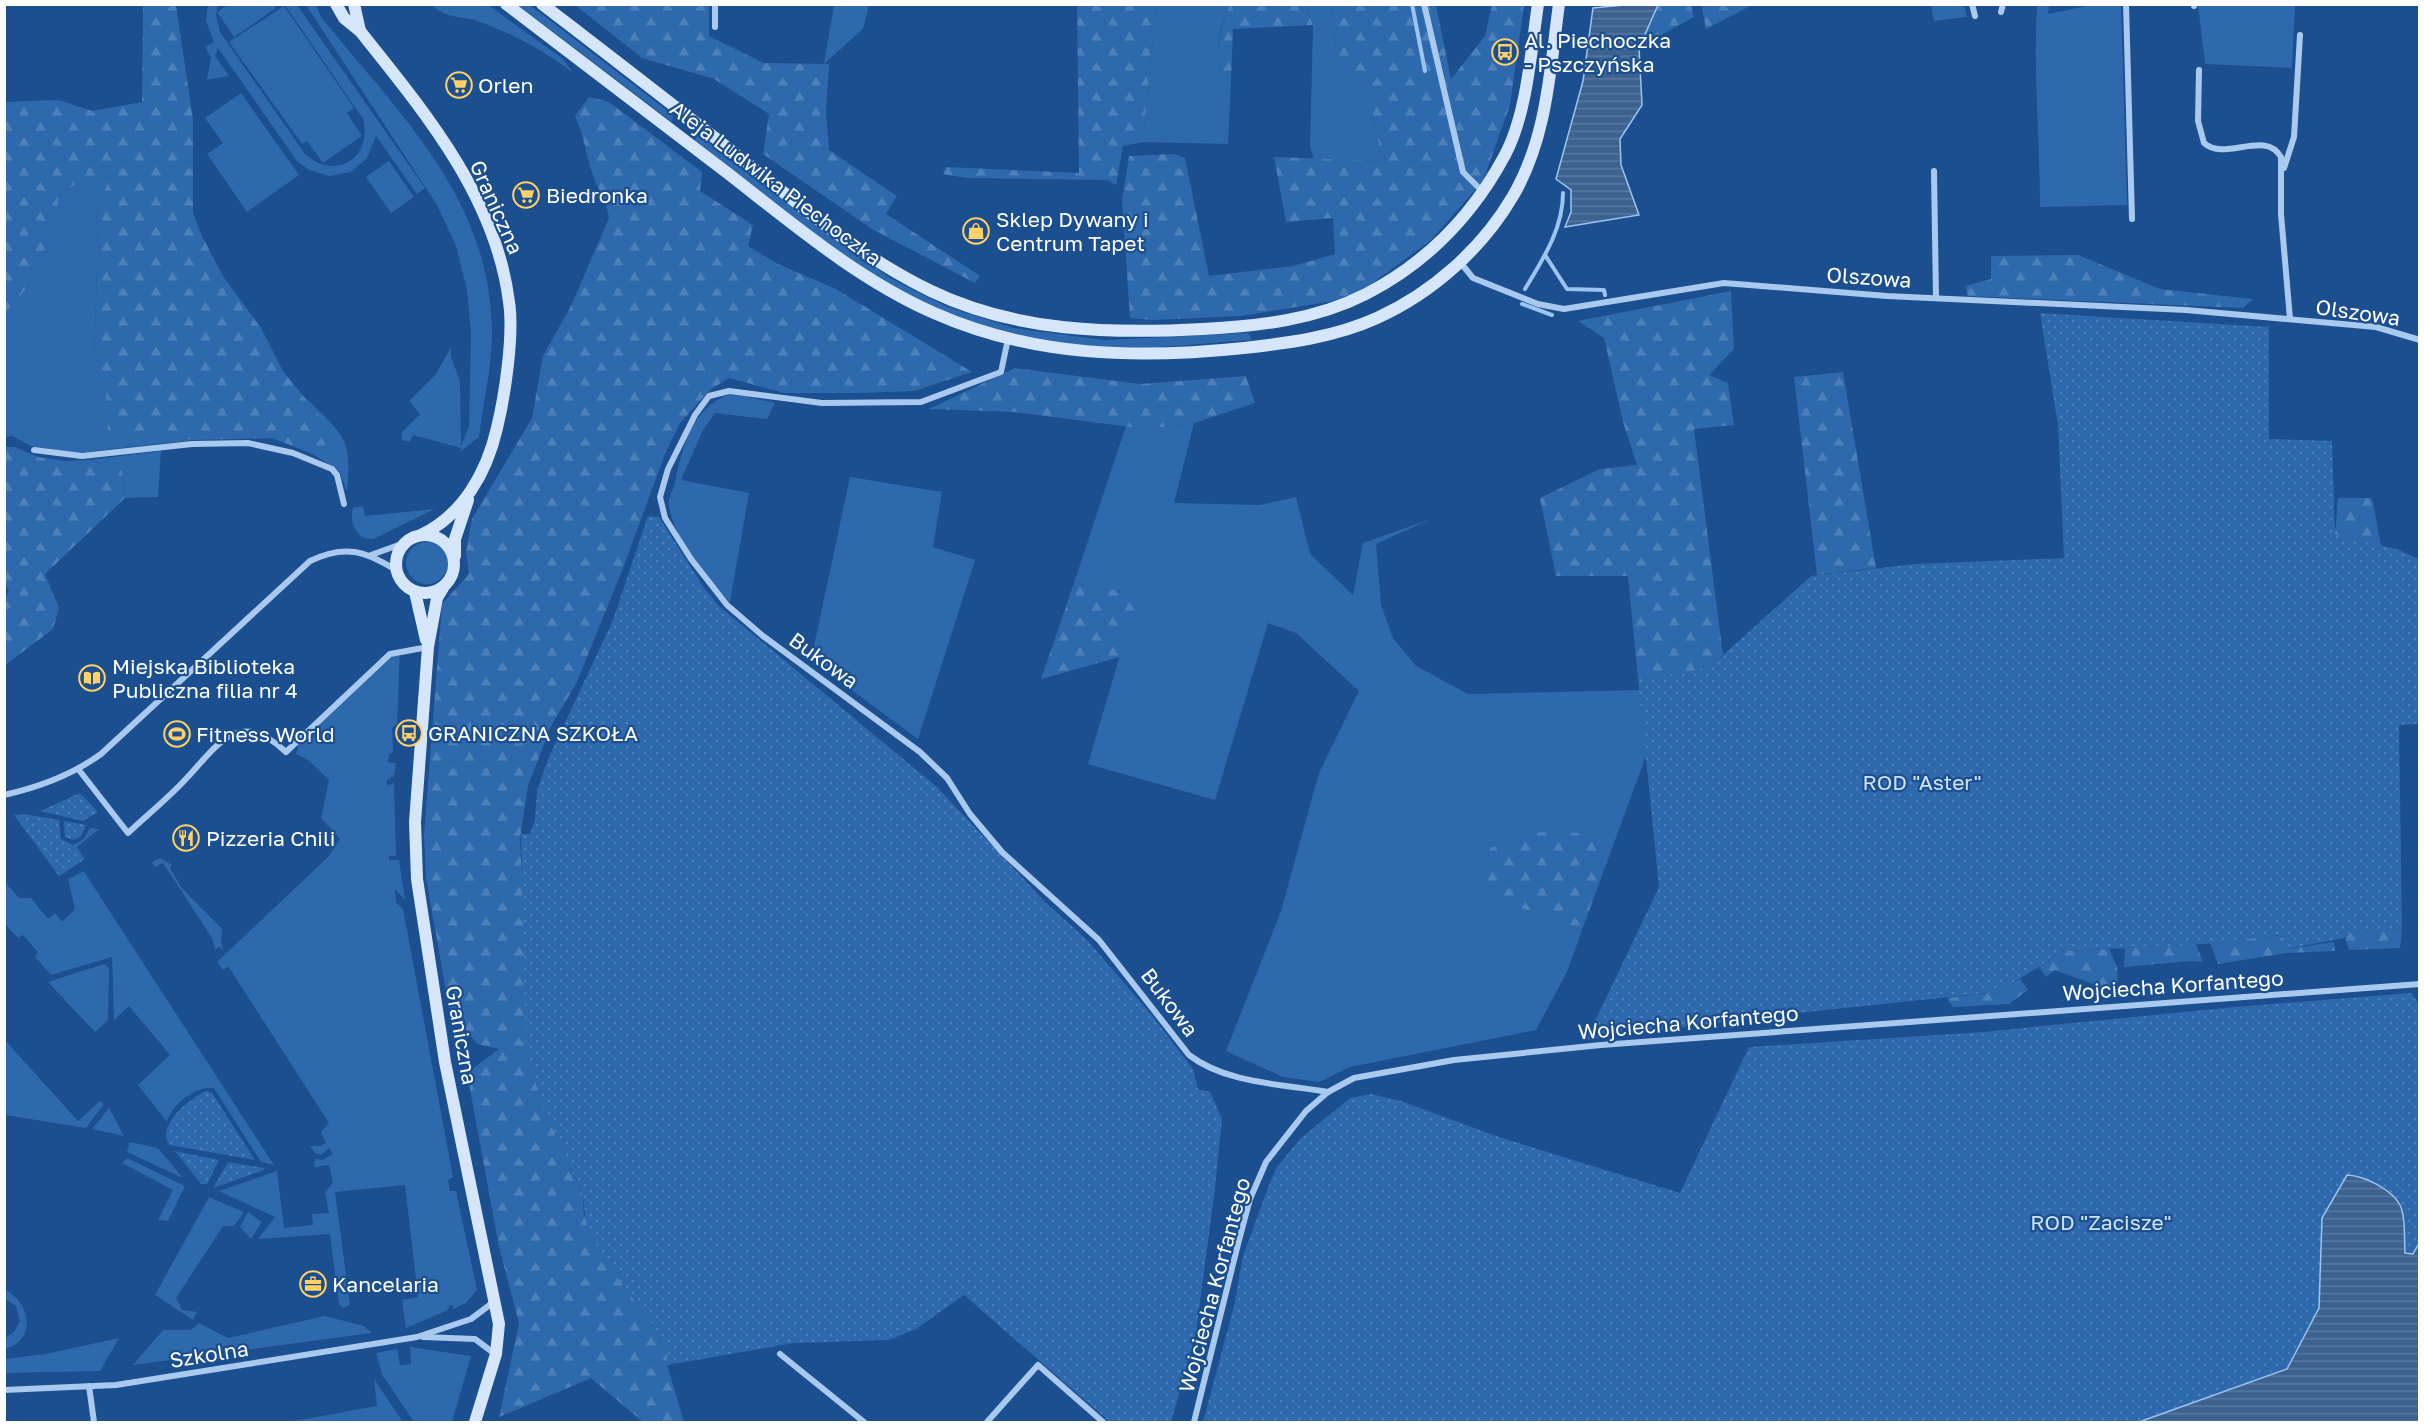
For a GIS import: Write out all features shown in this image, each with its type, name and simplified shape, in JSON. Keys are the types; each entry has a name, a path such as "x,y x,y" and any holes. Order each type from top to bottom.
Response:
{"main road":[{"name":"Graniczna","path":"336,4 344,18 360,31 444,139 494,237 505,272 510,305 501,415 494,444 470,495 455,539 454,563"},
{"name":"Graniczna","path":"354,4 360,31"},
{"name":"Aleja Ludwika Piechoczka","path":"506,4 815,241 880,284 932,312 1008,339 1067,351 1125,354 1277,344 1319,337 1378,317 1418,294 1460,262 1499,218 1512,197 1539,138 1559,4"},
{"name":"Aleja Ludwika Piechoczka","path":"542,4 844,240 932,291 986,311 1035,323 1080,330 1119,332 1270,324 1340,305 1385,284 1425,256 1457,226 1483,192 1514,136 1538,4"},
{"name":"Graniczna","path":"421,535 437,527 470,495"},
{"path":"421,535 431,536 447,545 454,563 453,572 443,588 435,592 415,592 399,580 396,570 395,560 404,543 421,535"},
{"name":"Graniczna","path":"443,588 437,598 428,647 415,822 417,879 446,1062 495,1301 500,1337 475,1422"},
{"name":"Graniczna","path":"415,592 428,647"}],"street":[{"path":"715,4 715,27"},
{"path":"1424,4 1463,172 1483,192"},
{"path":"1972,4 1974,16"},
{"path":"2001,12 2003,4"},
{"path":"2126,4 2132,219"},
{"name":"Olszowa","path":"2283,172 2294,137 2300,35"},
{"name":"Olszowa","path":"2199,70 2198,121 2204,143 2214,148 2273,147 2281,157 2283,172 2281,214 2290,319"},
{"path":"1934,171 1936,298"},
{"name":"Olszowa","path":"1460,262 1473,278 1538,304 1564,309 1724,283 1936,298 2109,305 2290,319 2376,327 2420,340"},
{"name":"Bukowa","path":"1008,339 1001,372 921,402 832,403 784,400 729,391 709,396 695,415 668,469 660,497 665,518 691,560 727,605 763,636 920,752 947,778 970,814 1002,852 1099,940 1189,1054 1203,1066 1242,1077 1328,1092"},
{"path":"34,450 82,456 192,444 248,443 293,453 332,469 337,475 344,504"},
{"path":"371,555 404,543"},
{"path":"4,795 33,788 79,770 101,754 298,569 324,554 350,551 371,555 396,570"},
{"path":"79,770 128,833 180,785 209,751 233,732 252,730 273,740 286,752 390,654 428,647"},
{"name":"Wojciecha Korfantego","path":"1194,1422 1250,1199 1266,1162 1306,1111 1328,1092 1354,1078 1454,1060 1601,1044 2420,984"},
{"name":"Szkolna","path":"4,1390 116,1385 417,1337 471,1319 495,1301"},
{"name":"Szkolna","path":"417,1337 475,1339 496,1354"},
{"path":"780,1354 864,1422"},
{"path":"987,1422 1038,1365 1103,1422"},
{"path":"89,1386 94,1422"}],"green space":[{"path":"229,4 274,5 276,8 234,37 217,12"},
{"path":"1701,4 1752,4 1752,5 1706,29"},
{"path":"143,5 176,5 193,120 193,213 223,276 261,328 283,371 335,435 329,445 313,454 272,438 193,440 145,431 134,437 121,423 112,439 108,432 106,390 94,364 99,257 96,212 110,176 79,182 61,194 58,202 59,217 40,263 27,288 5,313 5,102 59,100 92,111 142,102"},
{"path":"208,5 218,5 216,15 220,32 305,154 316,162 328,166 339,165 349,162 357,155 365,133 363,119 285,5 297,5 425,188 417,194 376,136 367,158 351,172 329,176 309,170 297,161 218,48 215,56 229,76 207,80 211,57 205,47 214,42 206,21"},
{"path":"306,5 316,5 321,17 410,124 436,161 458,200 476,240 488,285 492,346 479,437 460,452 461,448 413,435 410,442 402,440 402,432 420,414 409,401 436,374 451,347 451,357 460,381 461,446 469,426 471,333 467,290 456,246 437,205"},
{"path":"431,5 488,5 563,59 573,73 551,57 519,39 475,20 444,13"},
{"path":"518,5 530,5 673,115 672,122"},
{"path":"575,5 709,5 709,36 764,63 829,64 826,113 829,150 897,196 886,214 980,276 975,283 872,229 763,154 769,114 714,79 642,58"},
{"path":"834,5 869,5 863,29 824,64"},
{"path":"1077,5 1156,5 1143,142 1123,146 1116,185 1107,180 967,178 943,174 946,167 1079,173"},
{"path":"1156,5 1230,5 1222,26 1218,51 1219,66 1231,81 1228,144 1143,142"},
{"path":"1230,5 1306,5 1313,25 1233,29 1231,81 1221,70 1218,56 1222,27"},
{"path":"1306,5 1332,5 1336,53 1354,73 1370,100 1382,161 1314,159 1310,146 1313,25"},
{"path":"1332,5 1436,5 1451,79 1485,36 1492,5 1524,5 1510,105 1483,181 1431,240 1359,293 1327,302 1241,316 1152,320 1130,318 1122,200 1129,156 1173,154 1185,158 1209,276 1293,266 1335,254 1333,218 1286,222 1274,157 1382,161 1370,100 1354,73 1336,53"},
{"path":"1658,5 1691,5 1694,17 1639,47"},
{"path":"1931,5 1964,5 1967,17 1934,21"},
{"path":"2037,5 2049,5 2048,14 2091,5 2121,5 2127,205 2040,207"},
{"path":"2198,5 2295,5 2292,68 2205,64"},
{"path":"284,6 354,108 347,113 362,136 323,163 307,141 302,144 229,42"},
{"path":"241,93 299,175 247,212 207,154 223,143 205,118"},
{"path":"589,97 609,102 702,172 700,191 753,225 748,246 778,264 836,289 972,372 914,391 784,393 729,378 710,390 680,423 665,454 622,571 576,684 551,726 528,786 520,839 525,934 545,1112 582,1192 584,1215 608,1264 654,1327 667,1354 667,1365 684,1422 643,1422 591,1378 499,1417 519,1323 499,1247 467,1073 499,1049 477,1044 449,1008 426,878 424,835 442,604 469,574 466,552 472,519 532,418 543,356 571,306 609,218 575,116"},
{"path":"696,133 814,224 890,278 945,306 1013,328 1105,340 1248,333 1252,340 1126,348 1077,346 1007,332 948,314 871,274 810,232 695,142"},
{"path":"389,161 414,197 391,213 366,177"},
{"path":"110,176 96,212 99,257 94,364 121,423 193,440 77,453 31,446 12,436 5,437 4,313 27,288 40,263 59,217 58,202 61,194 79,182"},
{"path":"2078,255 2160,289 2253,299 2243,308 1968,296 1965,286 1991,279 1991,256"},
{"path":"1731,291 1734,349 1709,375 1728,383 1734,425 1694,429 1723,655 1697,671 1638,679 1628,576 1556,576 1540,498 1600,469 1637,465 1623,422 1604,338 1578,321"},
{"name":"ROD \"Aster\"","path":"2040,313 2268,327 2269,323 2269,439 2332,441 2335,535 2396,549 2419,559 2419,724 2399,725 2402,928 2345,934 2344,938 2286,949 2280,935 2204,944 2064,951 1998,992 1760,1017 1586,1040 1659,887 1638,679 1699,670 1723,655 1811,576 1915,564 2064,558 2058,425"},
{"path":"1015,368 1140,384 1246,376 1255,403 1194,423 1146,429 1014,412 929,409"},
{"path":"1843,372 1876,568 1817,575 1794,377"},
{"path":"728,395 775,403 767,419 715,413 703,430 681,480 749,493 730,602 684,543 672,516 669,501 685,443 697,419 716,401"},
{"path":"307,399 343,439 348,460 347,492 340,472 313,454 329,445"},
{"path":"1194,423 1174,503 1260,505 1296,497 1310,554 1353,595 1363,543 1431,519 1376,544 1381,605 1393,638 1416,666 1468,694 1640,690 1646,756 1603,873 1593,833 1485,895 1582,930 1567,972 1536,1030 1350,1067 1319,1082 1283,1077 1226,1051 1281,911 1319,773 1359,691 1296,633 1268,623 1215,800 1088,764 1138,594 1074,583 1126,426 1146,429"},
{"path":"5,447 15,447 38,457 67,461 89,460 122,470 125,498 45,574 59,608 53,629 5,665 5,626 22,618 19,604 5,610 5,599 9,591 4,584"},
{"path":"161,451 158,497 125,498 122,470 89,460"},
{"path":"850,477 942,492 933,547 975,560 918,739 811,660"},
{"path":"2338,498 2372,498 2381,546 2398,575 2335,535"},
{"path":"363,506 365,516 435,509 373,539 367,539 358,534 352,519 353,508"},
{"path":"648,516 659,517 704,588 720,607 937,787 1046,903 1087,940 1150,1013 1193,1069 1198,1089 1210,1092 1222,1119 1214,1196 1196,1332 1171,1422 1110,1422 964,1295 916,1329 889,1340 794,1343 667,1365 667,1354 654,1327 608,1264 587,1228 582,1192 545,1112 526,1053 521,834 530,834 535,820 537,790 549,757 613,620"},
{"path":"427,542 442,548 448,563 442,578 427,584 412,578 406,563 412,548"},
{"path":"1074,583 1139,594 1120,657 1041,679"},
{"path":"19,604 22,618 5,626 4,610"},
{"path":"400,649 397,724 392,728 393,752 389,755 388,762 396,763 394,776 387,780 387,786 394,783 396,856 389,856 389,860 399,860 405,900 395,889 396,902 403,909 453,1177 448,1180 450,1191 456,1191 477,1290 466,1303 453,1309 453,1305 449,1306 448,1310 406,1328 402,1300 418,1297 405,1185 335,1192 350,1305 343,1308 339,1304 330,1234 258,1239 275,1217 219,1191 277,1171 284,1228 313,1225 312,1214 329,1213 325,1192 333,1183 329,1165 314,1167 315,1159 322,1160 333,1154 329,1148 321,1155 315,1153 310,1146 320,1146 326,1143 321,1132 329,1123 228,966 223,970 217,962 329,856 340,839 321,818 329,780 307,759 296,754 299,744"},
{"path":"80,793 98,812 83,821 40,811"},
{"path":"24,814 59,820 61,839 73,845 84,839 90,828 99,829 77,847 85,859 59,876 14,815"},
{"path":"64,821 86,825 81,836 74,840 65,837"},
{"path":"1536,832 1593,833 1603,873 1582,930 1485,895 1490,848"},
{"path":"160,858 172,865 170,868 181,887 222,929 221,943 224,950 219,947 215,949 212,938 163,863 155,867 152,862"},
{"path":"84,871 274,1165 261,1162 214,1088 200,1090 185,1098 174,1109 167,1122 138,1085 170,1055 129,1006 114,1020 112,957 51,975 35,957 38,952 23,935 18,938 5,924 5,882 19,898 31,898 48,919 55,913 62,922 75,909 68,879"},
{"path":"2402,928 2400,948 2349,950 2344,934"},
{"path":"2281,935 2286,949 2334,942 2335,951 2287,953 2218,964 2210,943"},
{"path":"2196,944 2203,962 2124,967 2125,948"},
{"path":"2109,949 2117,967 2118,984 2109,990 2055,970 2046,977 2039,967 2064,951"},
{"path":"104,964 109,968 108,1020 95,1032 48,982"},
{"path":"2020,979 2028,990 2009,1004 1953,1007 1947,998 1998,992"},
{"name":"ROD \"Zacisze\"","path":"2411,993 2419,1004 2420,1243 2413,1254 2322,1218 2319,1308 2287,1369 2139,1422 1203,1422 1234,1306 1243,1256 1277,1167 1300,1139 1350,1098 1371,1094 1401,1101 1499,1137 1680,1193 1749,1047 1983,1032 2224,1008"},
{"path":"4,1039 78,1121 100,1101 104,1104 86,1128 5,1115"},
{"path":"206,1091 212,1093 255,1160 170,1145 166,1138 170,1122 192,1099"},
{"path":"109,1108 124,1136 92,1129"},
{"path":"130,1142 158,1148 183,1178 127,1152"},
{"path":"175,1151 219,1160 207,1184 201,1184"},
{"path":"127,1158 185,1186 168,1221 158,1220 173,1190 122,1163"},
{"path":"228,1162 264,1168 264,1170 213,1188"},
{"path":"209,1197 244,1212 234,1226 223,1226 176,1298 182,1310 197,1312 193,1320 155,1295"},
{"path":"248,1212 262,1222 251,1239 240,1227"},
{"path":"5,1290 20,1303 27,1321 22,1338 15,1345 5,1349 5,1338 14,1332 20,1321 16,1306 5,1299"},
{"path":"325,1316 364,1326 372,1333 133,1365 163,1330 191,1330 199,1323 228,1338"},
{"path":"119,1338 100,1371 5,1373 5,1359 46,1354"},
{"path":"410,1347 471,1356 452,1422 414,1422 382,1374 376,1353 397,1349 400,1365 411,1364"},
{"path":"374,1379 403,1422 289,1422 377,1406"}],"shaded area":[{"path":"1634,4 1658,5 1639,48 1642,105 1620,139 1621,165 1639,215 1565,227 1571,212 1571,190 1556,179 1583,81 1593,8"},
{"path":"2347,1175 2377,1184 2396,1199 2403,1215 2405,1253 2413,1254 2419,1243 2419,1422 2139,1422 2287,1369 2319,1308 2322,1218"}],"waterway":[{"path":"1412,4 1425,71"},
{"path":"1525,289 1556,231 1563,193"},
{"path":"1545,255 1567,289 1604,290 1605,295"},
{"path":"1522,304 1552,315"}],"place":[{"name":"Al. Piechoczka - Pszczyńska","path":"1505,52"},
{"name":"Orlen","path":"459,85"},
{"name":"Biedronka","path":"526,195"},
{"name":"Sklep Dywany i Centrum Tapet","path":"976,231"},
{"name":"Miejska Biblioteka Publiczna filia nr 4","path":"92,678"},
{"name":"GRANICZNA SZKOŁA","path":"409,733"},
{"name":"Fitness World","path":"177,734"},
{"name":"Pizzeria Chili","path":"186,838"},
{"name":"Kancelaria","path":"313,1284"}]}
